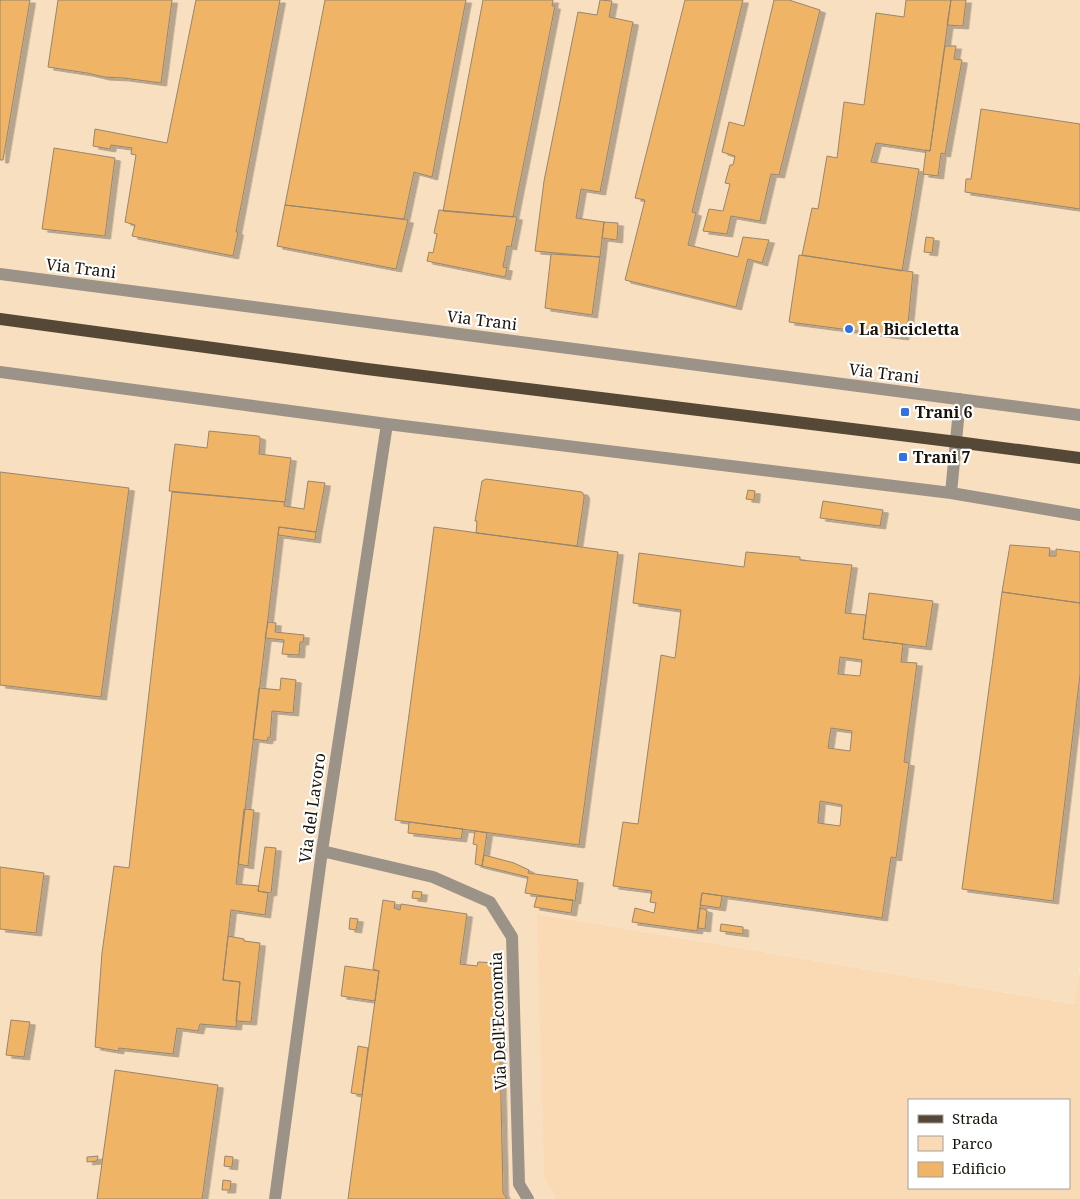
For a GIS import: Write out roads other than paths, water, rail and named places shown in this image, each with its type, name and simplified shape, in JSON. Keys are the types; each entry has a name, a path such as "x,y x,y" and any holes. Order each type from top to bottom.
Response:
{"main road":[{"path":"0,319 368,369 1080,458"}],"street":[{"name":"Via Trani","path":"0,274 1080,414"},
{"path":"0,372 387,424 951,493 1080,515"},
{"path":"951,493 960,399"},
{"name":"Via del Lavoro","path":"275,1199 322,851 387,424"},
{"name":"Via Dell'Economia","path":"322,851 433,877 490,902 512,937 519,1184 528,1199"}],"place":[{"name":"La Bicicletta","path":"849,329"},
{"name":"Trani 6","path":"905,412"},
{"name":"Trani 7","path":"903,457"}]}
